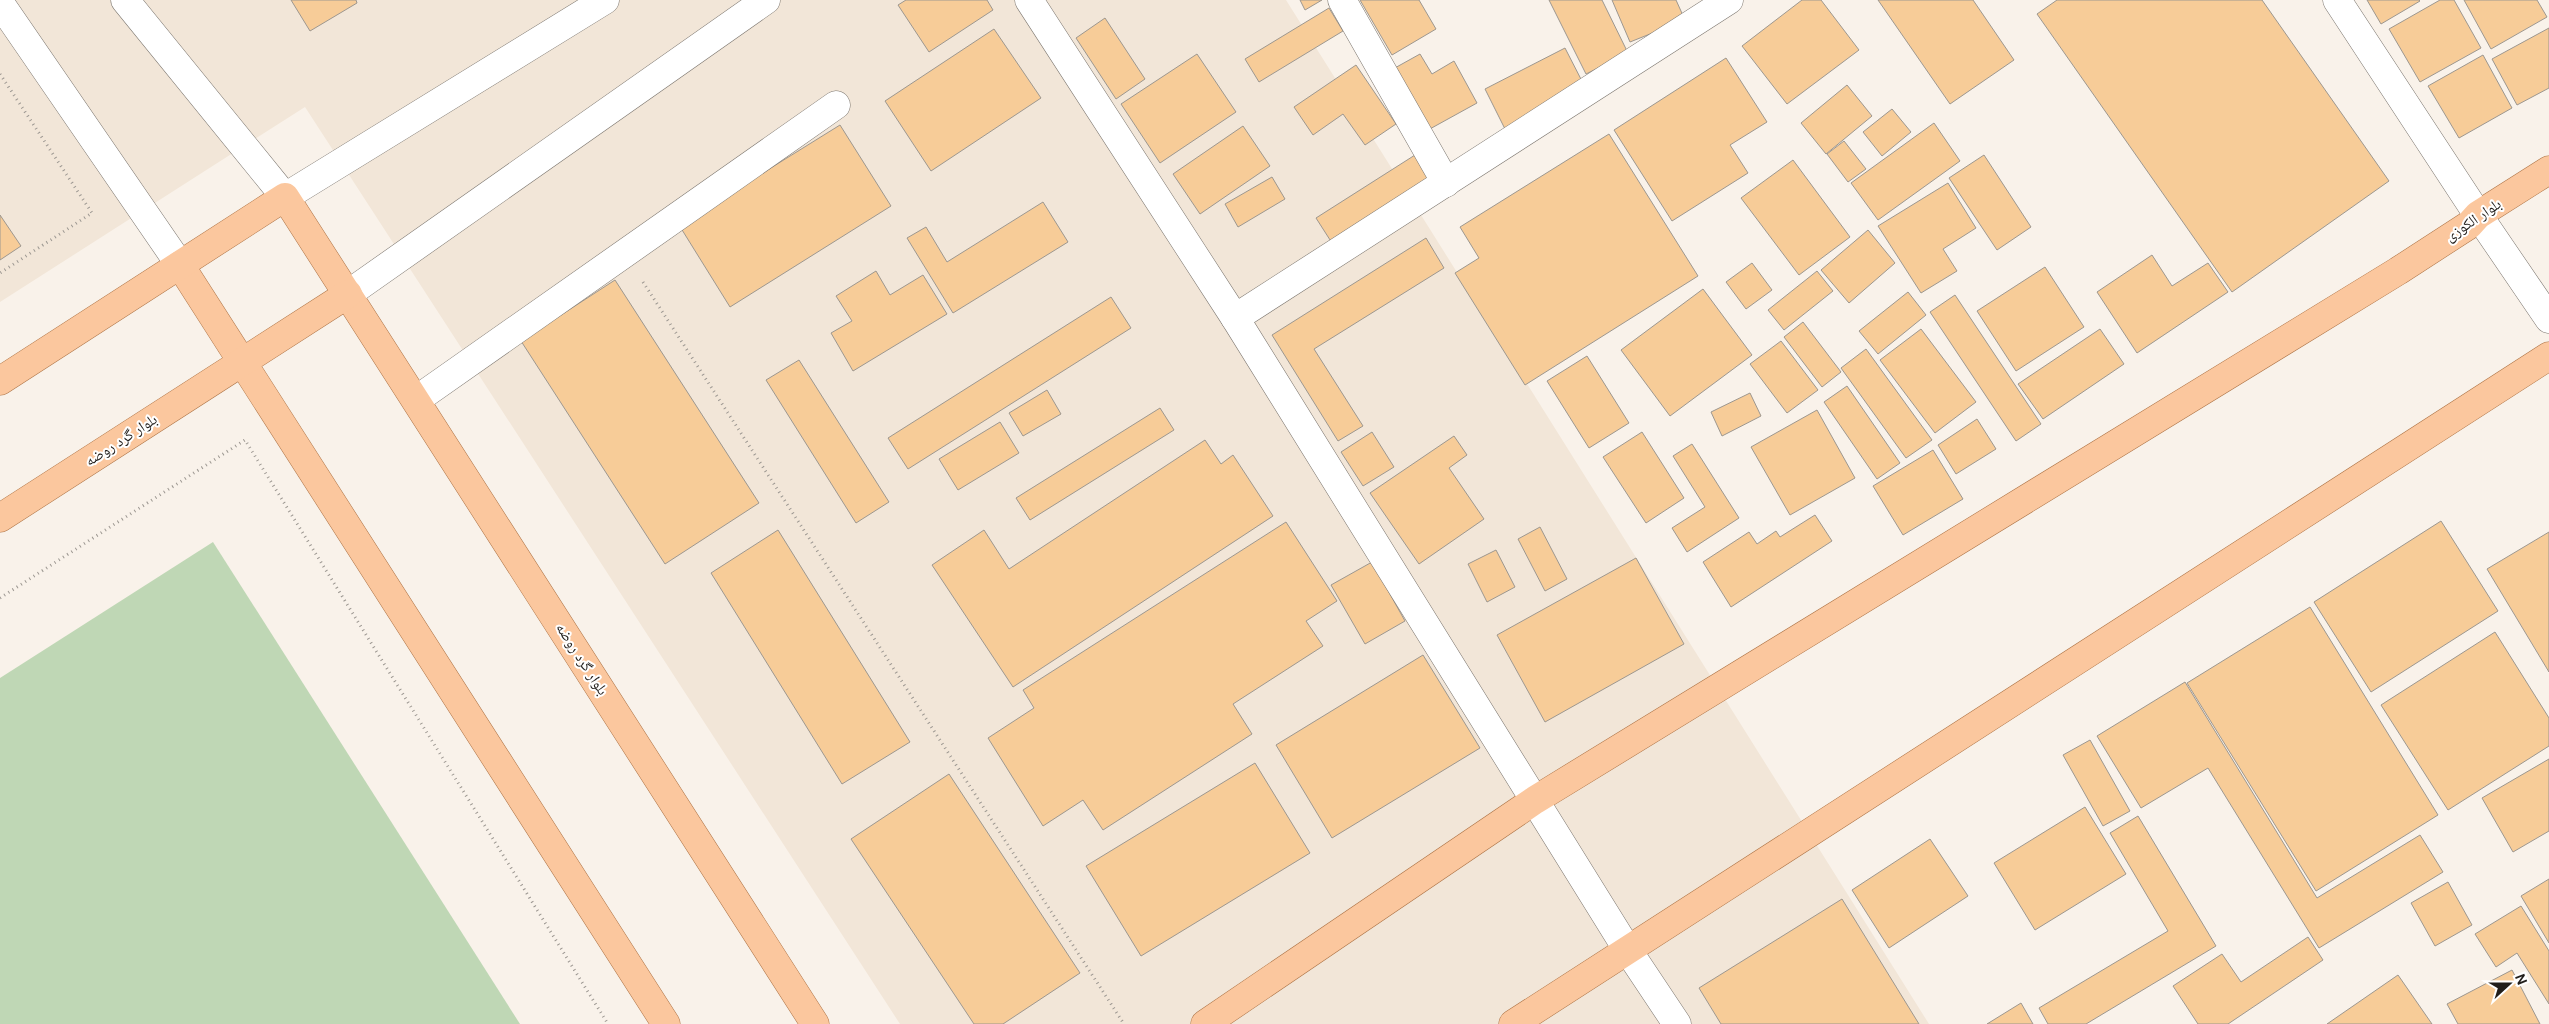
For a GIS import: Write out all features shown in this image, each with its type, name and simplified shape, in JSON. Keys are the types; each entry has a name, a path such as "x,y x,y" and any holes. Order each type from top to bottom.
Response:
{"main road":[{"name":"بلوار الکوزی","path":"1205,1024 1536,800 2398,271 2469,225 2478,215 2549,170"},
{"path":"0,381 285,197"},
{"name":"بلوار گرد روضه","path":"285,197 816,1024"},
{"path":"180,265 666,1024"},
{"name":"بلوار گرد روضه","path":"0,518 348,294"},
{"path":"1513,1024 2549,356"}],"street":[{"path":"125,0 285,197 605,0"},
{"path":"348,294 766,0"},
{"path":"1029,0 1236,318 1627,949 1677,1024"},
{"path":"1342,0 1446,183"},
{"path":"1236,318 1729,0"},
{"path":"2337,0 2478,215 2549,319"},
{"path":"5,20 180,265"},
{"path":"416,400 624,252 836,105"}],"path":[{"path":"0,74 92,213 0,273"},
{"path":"624,252 1124,1024"},
{"path":"0,598 245,440 608,1024"}],"shaded area":[{"path":"0,0 1286,0 1929,1024 900,1024 305,107 0,302"}],"green space":[{"path":"213,542 520,1024 0,1024 0,678"}],"building":[{"path":"291,0 356,0 357,3 310,31"},
{"path":"906,0 987,0 993,10 929,52 898,5"},
{"path":"1300,0 1322,0 1305,10"},
{"path":"1360,0 1419,0 1436,29 1392,55"},
{"path":"1549,0 1602,0 1628,53 1586,74"},
{"path":"1612,0 1676,0 1685,20 1630,42"},
{"path":"1802,0 1821,0 1859,50 1787,104 1742,46"},
{"path":"1878,0 1973,0 2014,60 1950,104"},
{"path":"2057,0 2262,0 2389,181 2232,292 2037,14"},
{"path":"2367,0 2419,0 2420,1 2381,24"},
{"path":"2440,0 2454,0 2481,48 2420,82 2389,29"},
{"path":"2464,0 2537,0 2547,17 2491,49"},
{"path":"1329,8 1343,31 1259,82 1245,59"},
{"path":"1105,18 1145,79 1116,99 1076,38"},
{"path":"2549,28 2549,88 2517,105 2492,59"},
{"path":"994,29 1041,98 931,171 885,101"},
{"path":"1565,48 1585,87 1505,129 1485,89"},
{"path":"1197,54 1236,112 1160,163 1121,104"},
{"path":"1420,54 1432,74 1454,61 1477,103 1428,130 1393,69"},
{"path":"2483,55 2512,108 2459,138 2428,86"},
{"path":"1726,58 1767,122 1730,145 1748,173 1672,221 1614,130"},
{"path":"1356,65 1396,124 1365,145 1343,114 1313,135 1294,107"},
{"path":"1847,85 1872,116 1826,154 1801,123"},
{"path":"1892,109 1911,132 1882,156 1863,132"},
{"path":"1934,123 1960,161 1878,220 1851,183"},
{"path":"840,125 891,206 730,307 679,225"},
{"path":"1243,126 1270,166 1200,214 1173,174"},
{"path":"1609,134 1698,276 1525,385 1455,273 1479,258 1460,227"},
{"path":"1844,141 1866,169 1848,182 1827,154"},
{"path":"1415,155 1431,181 1332,243 1316,218"},
{"path":"1984,155 2031,227 1997,250 1949,178"},
{"path":"1793,160 1850,237 1799,275 1741,198"},
{"path":"1272,177 1285,199 1238,227 1225,204"},
{"path":"1948,183 1976,228 1943,249 1957,271 1921,293 1878,226"},
{"path":"1043,202 1068,242 953,313 907,238 926,227 947,262"},
{"path":"0,215 21,246 0,260"},
{"path":"1868,230 1895,263 1849,303 1821,270"},
{"path":"1426,238 1444,268 1314,349 1363,426 1338,441 1272,335"},
{"path":"2152,255 2172,286 2208,263 2228,292 2137,353 2097,292"},
{"path":"1752,263 1772,290 1746,309 1726,282"},
{"path":"2045,267 2084,327 2016,371 1977,311"},
{"path":"876,271 890,295 923,275 947,314 853,371 831,333 852,321 836,296"},
{"path":"1817,271 1833,291 1784,330 1768,310"},
{"path":"615,280 759,503 665,564 521,341"},
{"path":"1703,289 1752,355 1670,416 1621,350"},
{"path":"1908,292 1926,315 1878,354 1859,331"},
{"path":"1955,295 2041,424 2016,441 1930,312"},
{"path":"1111,297 1131,328 908,469 888,438"},
{"path":"1803,322 1841,372 1822,387 1784,337"},
{"path":"1921,329 1976,402 1935,433 1880,360"},
{"path":"2100,329 2124,364 2043,419 2018,384"},
{"path":"1781,341 1818,390 1787,413 1750,364"},
{"path":"1866,349 1932,440 1906,458 1841,368"},
{"path":"1587,356 1629,423 1589,448 1547,381"},
{"path":"799,360 889,502 856,523 766,380"},
{"path":"1847,386 1900,463 1877,479 1824,402"},
{"path":"1047,390 1061,414 1023,436 1009,413"},
{"path":"1750,393 1761,416 1722,436 1711,412"},
{"path":"1160,408 1174,430 1030,520 1016,498"},
{"path":"1817,410 1855,478 1790,515 1751,447"},
{"path":"1977,419 1996,449 1956,474 1938,445"},
{"path":"1000,422 1019,453 958,490 939,459"},
{"path":"1372,432 1394,467 1363,486 1341,452"},
{"path":"1642,432 1684,498 1646,523 1603,457"},
{"path":"1454,436 1467,455 1449,468 1484,519 1419,564 1370,493"},
{"path":"1205,440 1221,464 1233,455 1273,516 1013,687 932,565 984,530 1009,569"},
{"path":"1692,444 1739,518 1687,552 1672,528 1705,507 1673,456"},
{"path":"1933,450 1963,499 1903,535 1873,486"},
{"path":"1815,515 1832,541 1731,607 1703,562 1749,532 1757,544 1776,531 1780,537"},
{"path":"2441,521 2498,611 2371,692 2314,602"},
{"path":"1286,522 1337,601 1306,621 1323,646 1233,704 1252,734 1103,830 1083,800 1043,826 988,738 1034,708 1023,690"},
{"path":"1540,527 1567,579 1545,591 1518,539"},
{"path":"778,530 910,742 842,784 711,573"},
{"path":"2549,532 2549,672 2487,569"},
{"path":"1496,550 1515,587 1487,602 1468,564"},
{"path":"1636,558 1684,644 1545,722 1497,635"},
{"path":"1372,562 1405,621 1365,644 1331,585"},
{"path":"2310,607 2438,815 2316,891 2187,683"},
{"path":"2495,632 2549,718 2549,746 2448,810 2381,705"},
{"path":"1423,655 1480,748 1332,838 1276,745"},
{"path":"2185,682 2317,898 2420,835 2443,872 2319,948 2208,768 2141,808 2097,736"},
{"path":"2090,740 2130,811 2103,826 2063,755"},
{"path":"2549,759 2549,831 2513,852 2482,798"},
{"path":"1255,763 1310,853 1141,956 1086,866"},
{"path":"949,774 1080,973 1003,1024 974,1024 851,839"},
{"path":"2085,807 2126,874 2035,930 1994,863"},
{"path":"2138,816 2216,946 2086,1024 2048,1024 2039,1008 2168,931 2110,833"},
{"path":"1930,839 1968,896 1889,948 1852,890"},
{"path":"2549,879 2549,943 2521,896"},
{"path":"2448,882 2472,925 2435,946 2411,903"},
{"path":"1842,899 1919,1024 1721,1024 1699,988"},
{"path":"2521,906 2549,951 2549,1004 2517,953 2496,967 2475,934"},
{"path":"2308,937 2323,960 2228,1024 2198,1024 2173,986 2222,954 2241,982"},
{"path":"2512,970 2540,1024 2458,1024 2447,1004"},
{"path":"2398,975 2432,1024 2327,1024"},
{"path":"2021,1003 2033,1024 1987,1024"}]}
